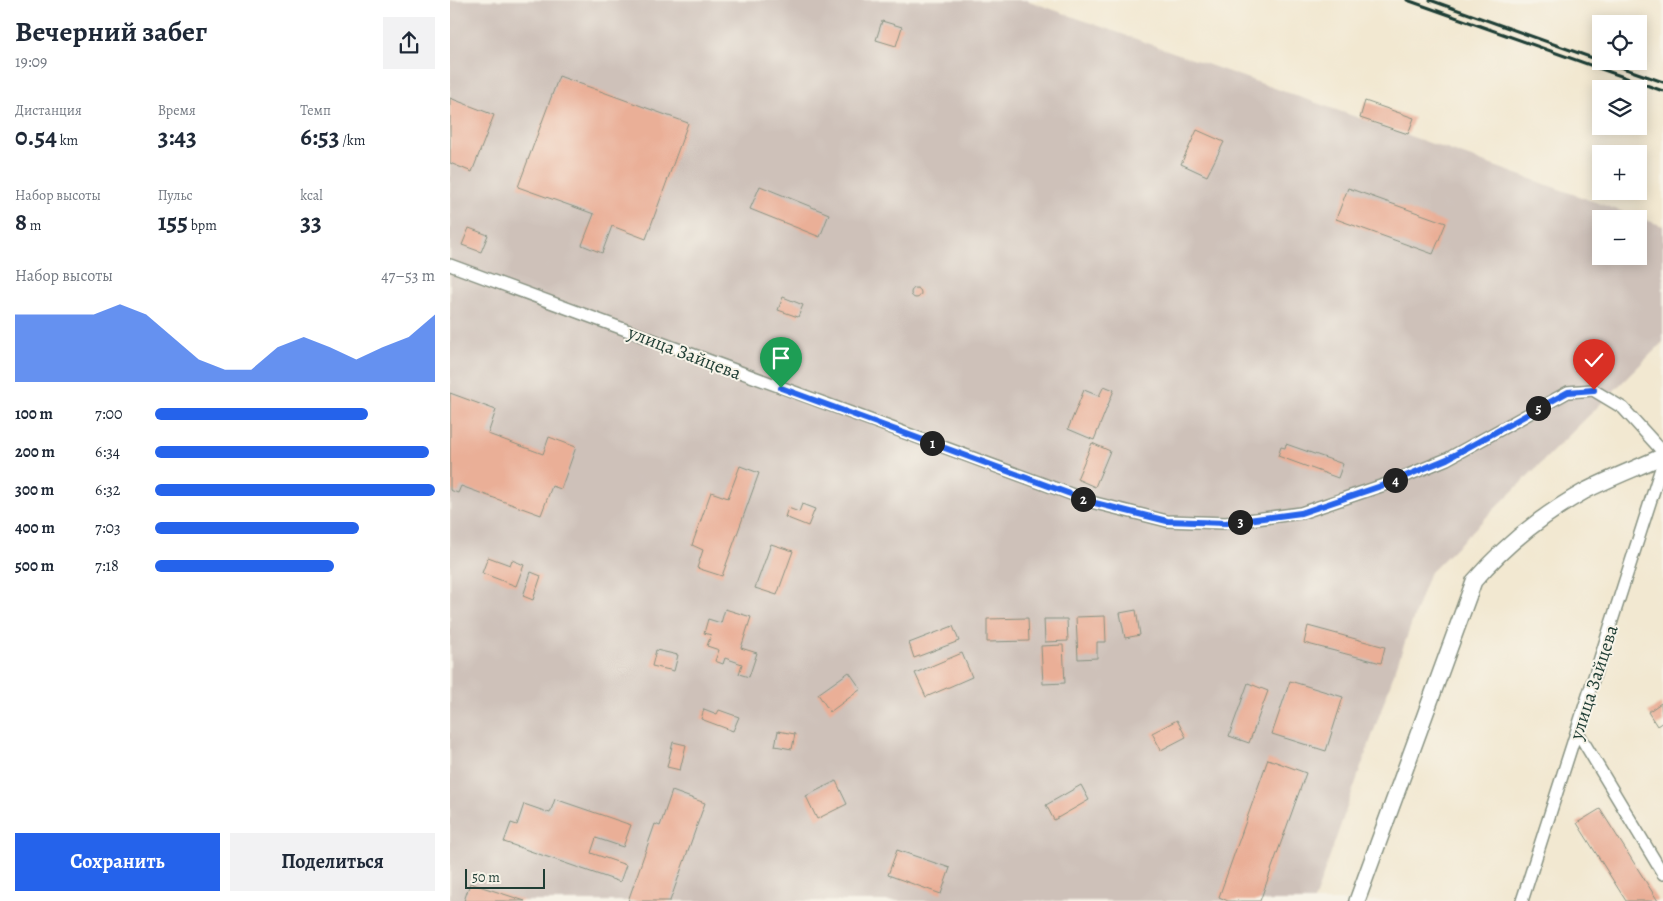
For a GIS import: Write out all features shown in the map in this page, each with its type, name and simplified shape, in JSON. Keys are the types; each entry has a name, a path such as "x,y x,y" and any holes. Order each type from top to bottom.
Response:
{"street":[{"name":"улица Зайцева","path":"450,266 1095,503 1167,521 1226,523 1301,513 1384,485 1447,459 1568,392 1594,390 1623,408 1663,454"},
{"path":"1357,901 1474,581 1498,552 1541,520 1585,492 1663,454"},
{"name":"улица Зайцева","path":"1522,901 1663,462"},
{"path":"1577,731 1663,874"}],"shaded area":[{"path":"450,0 1026,0 1618,210 1592,210 1592,265 1647,265 1647,220 1663,226 1663,342 1429,574 1314,901 450,901"}],"building":[{"path":"882,21 902,27 896,46 876,40"},
{"path":"559,76 688,123 646,239 612,226 602,253 582,245 594,214 518,187"},
{"path":"450,98 494,115 472,172 450,163"},
{"path":"1365,101 1414,118 1408,134 1360,118"},
{"path":"1197,130 1224,142 1207,176 1181,164"},
{"path":"760,186 829,214 820,237 750,209"},
{"path":"1348,188 1446,223 1433,254 1336,219"},
{"path":"469,228 488,235 481,252 462,245"},
{"path":"914,288 918,288 921,293 920,297 914,298 911,295 911,291"},
{"path":"783,297 803,305 798,317 778,310"},
{"path":"1104,386 1114,390 1094,440 1068,429 1084,390 1099,396"},
{"path":"450,393 496,410 488,434 543,454 549,437 576,447 561,489 552,486 541,515 461,486 458,493 450,490"},
{"path":"1092,443 1110,451 1095,487 1077,479"},
{"path":"1286,444 1343,464 1338,478 1278,456 1281,447 1285,448"},
{"path":"740,466 759,473 722,576 697,568 703,550 692,545 711,492 728,498"},
{"path":"802,504 815,509 808,526 785,517 788,508 799,512"},
{"path":"771,544 793,551 777,595 755,588"},
{"path":"488,557 510,565 512,560 524,565 516,586 482,573"},
{"path":"531,572 541,576 533,600 523,596"},
{"path":"725,609 751,617 741,648 757,653 749,677 739,674 742,664 725,658 723,664 715,661 719,650 707,646 711,635 704,633 708,619 721,623"},
{"path":"1136,610 1140,635 1125,638 1120,613"},
{"path":"1105,616 1106,642 1097,642 1097,658 1078,659 1076,617"},
{"path":"1028,618 1029,641 987,642 987,619"},
{"path":"1044,619 1067,619 1068,641 1045,642"},
{"path":"953,626 959,641 914,658 909,643"},
{"path":"1308,626 1385,647 1381,663 1304,643"},
{"path":"1063,645 1065,683 1043,684 1041,646"},
{"path":"656,650 678,655 674,671 652,666"},
{"path":"962,653 972,677 926,697 915,673"},
{"path":"849,672 861,689 830,712 818,694"},
{"path":"1290,681 1343,697 1326,751 1272,734"},
{"path":"1248,683 1268,691 1249,743 1229,736"},
{"path":"1661,703 1663,722 1657,726 1648,712"},
{"path":"704,709 717,714 719,710 739,717 733,731 701,719"},
{"path":"1177,720 1186,737 1161,750 1152,733"},
{"path":"778,731 795,734 792,749 775,746"},
{"path":"673,742 686,745 680,770 667,767"},
{"path":"1268,759 1306,773 1260,901 1228,901 1219,897"},
{"path":"836,781 847,804 817,819 806,796"},
{"path":"1081,785 1089,800 1054,820 1046,805"},
{"path":"672,791 705,803 670,901 628,901 655,824 660,826"},
{"path":"555,799 631,825 623,847 596,838 591,853 626,865 620,882 504,842 511,823 517,825 524,804 550,813"},
{"path":"1600,809 1658,901 1626,901 1577,823"},
{"path":"897,850 950,868 941,894 888,875"},
{"path":"470,883 525,901 464,901"}],"railway":[{"path":"1407,0 1663,91"},
{"path":"1430,0 1592,58"},
{"path":"1629,70 1663,82"}],"route":[{"path":"781,388 1095,503 1167,521 1226,523 1263,520 1301,513 1384,485 1447,459 1568,392 1594,390"}]}
